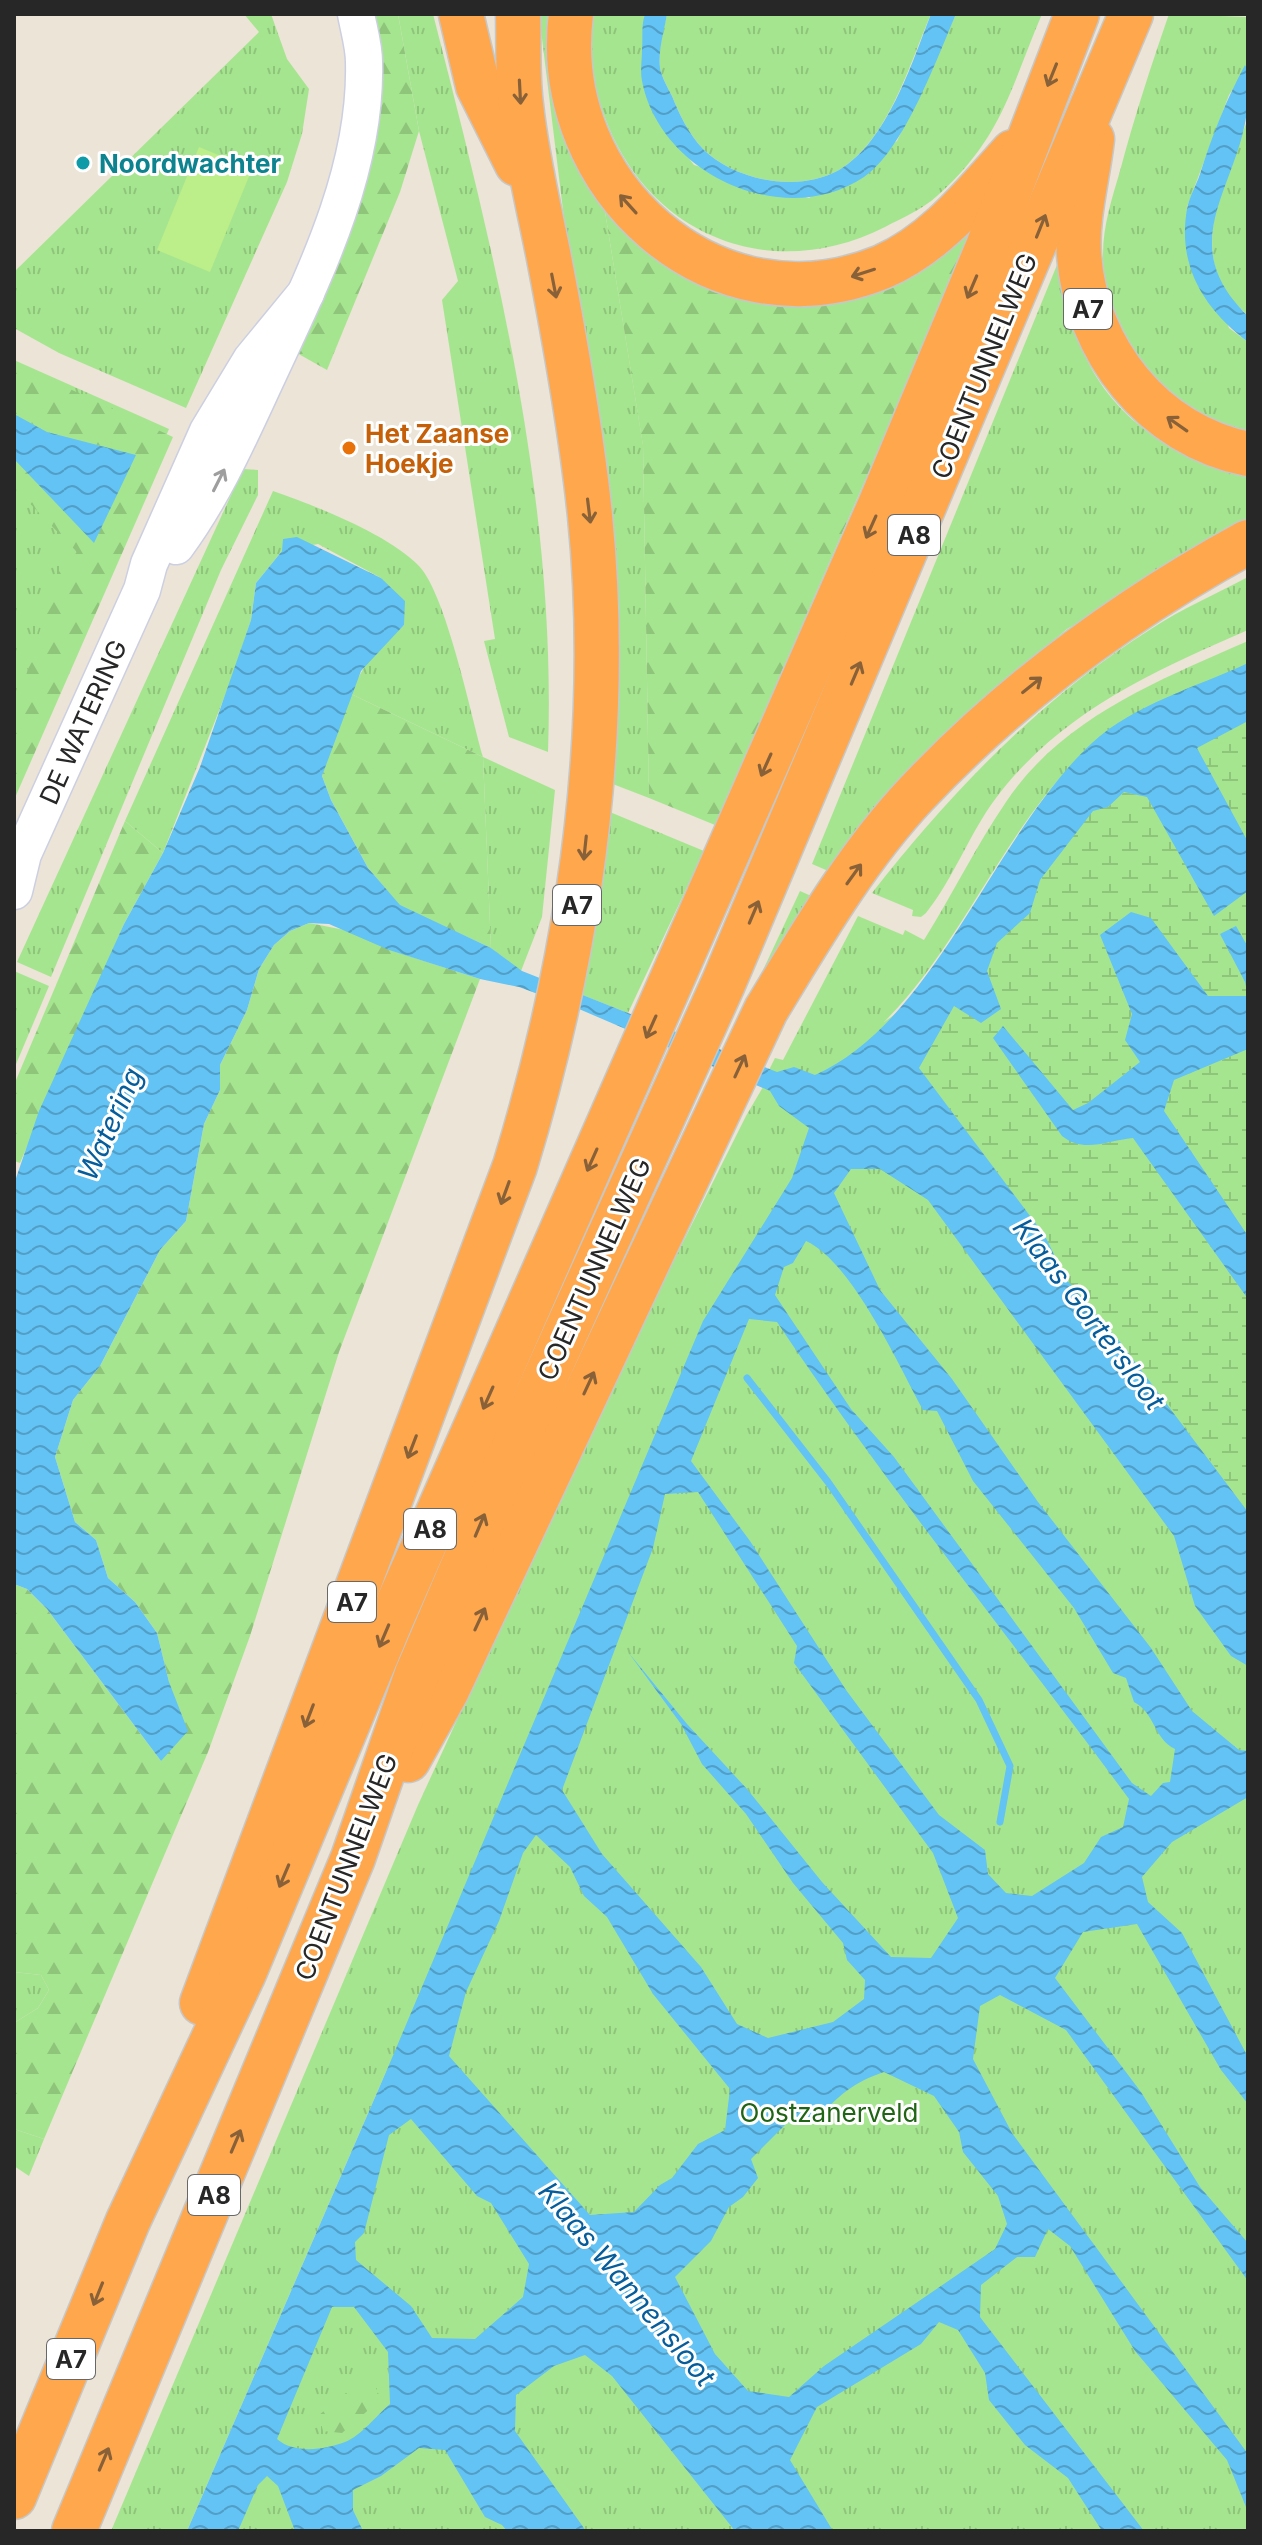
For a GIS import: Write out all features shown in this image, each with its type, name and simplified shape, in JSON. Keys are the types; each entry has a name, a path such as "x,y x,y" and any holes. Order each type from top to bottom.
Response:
{"highway":[{"name":"A7","path":"461,14 478,86 539,209"},
{"name":"A7","path":"128,2221 216,1960 515,1166 552,1038 579,890 592,770 596,646 590,515 565,344 521,104 518,14"},
{"name":"A8","path":"571,14 568,57 574,104 600,168 631,208 671,243 741,276 791,285 837,281 882,267 927,242 1028,135"},
{"name":"COENTUNNELWEG","path":"14,2497 128,2221 244,1973 391,1620 886,491 987,249 1028,135 1077,14"},
{"name":"COENTUNNELWEG","path":"74,2531 353,1858 423,1660 723,984 1131,14"},
{"name":"A7","path":"1099,84 1079,251 1082,285 1095,328 1116,365 1154,408 1193,435 1248,454"},
{"name":"A8","path":"353,1858 447,1690 766,1010 820,922 914,796 1011,702 1084,643 1176,582 1248,542"}],"main road":[{"name":"DE WATERING","path":"14,891 19,860 142,590 213,492 222,438 306,293 340,205 361,115 364,60 356,14"}],"green space":[{"path":"244,14 271,14 287,59 309,89 302,134 287,182 186,408 59,353 14,328 14,272 259,32"},
{"path":"372,14 398,14 419,131 400,192 327,370 288,348"},
{"path":"398,14 433,14 499,287 532,472 543,565 548,658 548,752 509,737 484,641 495,639 442,300 458,281 419,131"},
{"path":"539,14 562,14 600,181 643,445 649,798 605,781 587,406"},
{"path":"593,14 645,14 642,80 653,112 694,165 809,198 897,141 956,14 1042,14 1002,111 959,175 919,209 885,227 842,244 799,251 757,249 718,238 682,219 650,192 624,157 600,103 590,52"},
{"path":"667,14 931,14 896,100 871,140 839,170 823,177 787,182 750,176 732,169 716,160 693,137 660,68 660,48"},
{"path":"1169,14 1248,17 1248,66 1229,95 1187,207 1229,328 1248,342 1248,434 1197,415 1159,385 1129,346 1110,302 1105,278 1103,244 1108,212"},
{"path":"1248,118 1248,316 1223,288 1215,267 1212,246 1218,202"},
{"path":"199,147 252,169 210,272 157,250"},
{"path":"600,181 783,291 979,219 715,825 649,798 643,446"},
{"path":"1059,260 1078,338 1089,365 1105,389 1144,429 1168,445 1220,466 1248,471 1248,530 1067,629 978,705 833,873 812,864"},
{"path":"14,360 169,429 14,786"},
{"path":"14,363 173,437 14,800 14,723 25,711 18,701 52,592 48,584 77,552 14,487 14,459 94,542 136,455 47,432 14,414"},
{"path":"243,469 258,470 258,495 221,570 51,977 17,962"},
{"path":"273,491 371,532 419,566 439,602 448,628 483,757 349,693 371,656 404,625 381,578 318,544 282,551 256,583 251,620 230,683 163,853 125,821"},
{"path":"1248,577 1248,630 1143,679 1079,718 1049,741 996,798 926,913 921,917 912,916 913,910 872,893 966,783 1035,716 1110,656 1162,622"},
{"name":"Oostzanerveld","path":"1248,641 1248,2531 199,2531 389,2065 187,2531 111,2531 418,1805 600,1408 746,1116 763,1087 766,1089 762,1084 775,1058 783,1060 858,916 903,935 905,930 924,940 1006,802 1055,747 1084,724 1147,687","holes":["1185,692 901,1010 884,1022 921,980 1050,790 1087,749 1132,716"]},
{"path":"349,693 483,757 491,948 400,906 368,868 331,800 322,776"},
{"path":"1248,721 1248,842 1196,747"},
{"path":"483,757 555,790 542,917 521,971 491,948"},
{"path":"1124,792 1147,797 1215,915 1248,891 1248,947 1236,926 1220,935 1245,982 1248,997 1208,996 1151,918 1126,1040 1140,1062 1088,1103 1073,1110 1003,1027 1090,1146 1133,1138 1248,1299 1248,1512 1173,1410 1066,1279 1045,1236 919,1068 954,1006 987,971 997,943 1030,913 1040,880 1093,810 1108,807"},
{"path":"605,810 704,851 628,1013 582,995 592,935"},
{"path":"125,821 163,853 124,924 20,1163 14,1161 14,1085"},
{"path":"800,891 818,899 727,1047"},
{"path":"309,923 350,931 390,950 480,979 339,1352 250,1636 208,1752 44,2139 14,2129 14,2023 38,2008 49,1990 41,1975 14,1972 14,1584 27,1589 47,1609 161,1761 169,1682 157,1633 135,1602 108,1578 96,1540 75,1522 55,1457 73,1400 100,1366 160,1250 186,1221 204,1124 220,1090 220,1065 247,1010 259,969 274,945 290,931"},
{"path":"14,971 49,986 14,1069"},
{"path":"1248,1049 1248,1236 1164,1111 1174,1080"},
{"path":"14,1972 41,1975 49,1990 38,2008 14,2023"},
{"path":"14,2129 44,2139 29,2176 14,2166"},
{"path":"369,2374 381,2399 342,2433 323,2431 319,2415"}],"water":[{"path":"645,14 667,14 660,68 681,117 703,149 732,169 750,176 787,182 823,177 856,157 871,141 896,100 931,14 956,14 918,102 879,164 864,177 832,192 798,198 763,195 730,184 699,166 673,143 653,114 642,81"},
{"path":"1245,65 1248,94 1245,125 1212,234 1214,260 1225,288 1248,316 1248,342 1218,315 1197,284 1186,249 1185,230 1189,200 1220,118"},
{"path":"14,414 47,432 136,455 94,543 14,459"},
{"path":"297,537 381,578 405,601 404,625 361,671 322,776 331,800 368,868 400,905 491,948 522,971 777,1072 794,1067 815,1075 858,1049 896,1013 930,970 1024,826 1057,781 1092,743 1146,707 1248,663 1248,721 1197,748 1248,842 1248,891 1214,916 1147,797 1124,792 1108,807 1093,811 1040,880 1030,913 997,943 987,971 1001,1009 981,1023 954,1006 919,1068 1045,1236 1066,1279 1120,1342 1248,1512 1248,1666 1231,1656 1195,1606 1174,1536 928,1200 880,1169 851,1169 834,1193 880,1290 952,1379 1038,1502 1151,1648 1192,1711 1239,1750 1248,1751 1248,1797 1172,1842 1142,1877 1148,1902 1182,1933 1248,2057 1248,2104 1221,2070 1137,1924 1083,1932 1055,1978 1141,2092 1200,2187 1248,2243 1248,2281 1066,2030 1000,1995 980,2006 973,2059 1012,2133 1248,2454 1248,2512 1227,2460 1135,2351 1070,2246 1048,2229 1035,2257 1017,2257 981,2285 980,2317 1144,2531 1102,2531 1068,2478 1025,2445 989,2400 985,2373 958,2330 939,2322 921,2344 817,2407 790,2460 833,2531 735,2531 612,2376 585,2355 554,2366 516,2395 515,2431 586,2531 507,2531 485,2517 445,2450 419,2448 381,2476 353,2490 353,2510 363,2531 295,2531 278,2486 267,2476 258,2485 238,2531 187,2531 389,2065 703,1321 792,1178 809,1128 779,1106 770,1091 579,1009 519,987 480,979 389,950 329,924 309,923 290,931 274,945 259,969 247,1010 220,1065 220,1090 204,1124 186,1221 160,1250 100,1366 73,1400 55,1457 75,1522 96,1540 108,1578 135,1602 157,1633 169,1682 188,1731 161,1761 47,1609 27,1589 14,1584 14,1184 39,1111 124,924 163,853 200,767 251,620 256,583 282,551 283,539","holes":["806,1241 823,1252 840,1270 872,1316 923,1410 937,1411 973,1481 1074,1608 1113,1673 1126,1678 1134,1702 1146,1713 1168,1745 1175,1749 1170,1782 1163,1783 1151,1796 1132,1783 894,1457 851,1409 775,1295 784,1267 793,1263","749,1319 777,1322 906,1503 1129,1799 1123,1827 1101,1837 1084,1863 1032,1896 1006,1893 988,1874 985,1850 939,1815 846,1690 750,1541 691,1461","698,1492 797,1646 794,1663 933,1853 958,1918 931,1958 891,1957 822,1882 747,1789 687,1724 628,1652 681,1724 702,1764 746,1814 793,1883 843,1943 847,1960 865,1980 864,1999 833,2022 768,2038 737,2024 701,1967 602,1854 562,1790 653,1548 665,1494","536,1835 570,1867 584,1896 607,1917 653,1994 730,2089 725,2130 698,2144 672,2178 660,2185 634,2212 590,2215 449,2056 466,1992 499,1921 523,1853","884,2072 934,2096 959,2132 963,2152 998,2196 1007,2224 995,2249 824,2366 789,2397 748,2391 715,2354 675,2277 711,2241 729,2207 743,2197 758,2178 751,2159 787,2123 817,2120 839,2097 864,2080","411,2119 477,2196 491,2203 529,2264 523,2297 475,2339 432,2338 411,2306 356,2260 355,2242 364,2233 389,2135","332,2307 354,2307 388,2352 390,2404 363,2430 345,2442 310,2449 284,2444 277,2439"]},
{"path":"1131,912 1151,918 1208,996 1248,996 1248,1049 1174,1080 1164,1111 1248,1236 1248,1299 1133,1138 1088,1145 1062,1136 993,1038 1003,1026 1073,1110 1088,1103 1140,1062 1125,1040 1132,1014 1100,935"},
{"path":"1236,926 1248,947 1248,996 1245,982 1220,934"}],"waterway":[{"path":"747,1378 828,1482 979,1700 1010,1766 1000,1822"}],"place":[{"name":"Noordwachter","path":"83,163"},
{"name":"Het Zaanse Hoekje","path":"349,448"}],"water label":[{"name":"Watering","path":"110,1124"},
{"name":"Klaas Gortersloot","path":"1089,1314"},
{"name":"Klaas Wannensloot","path":"627,2284"}]}
